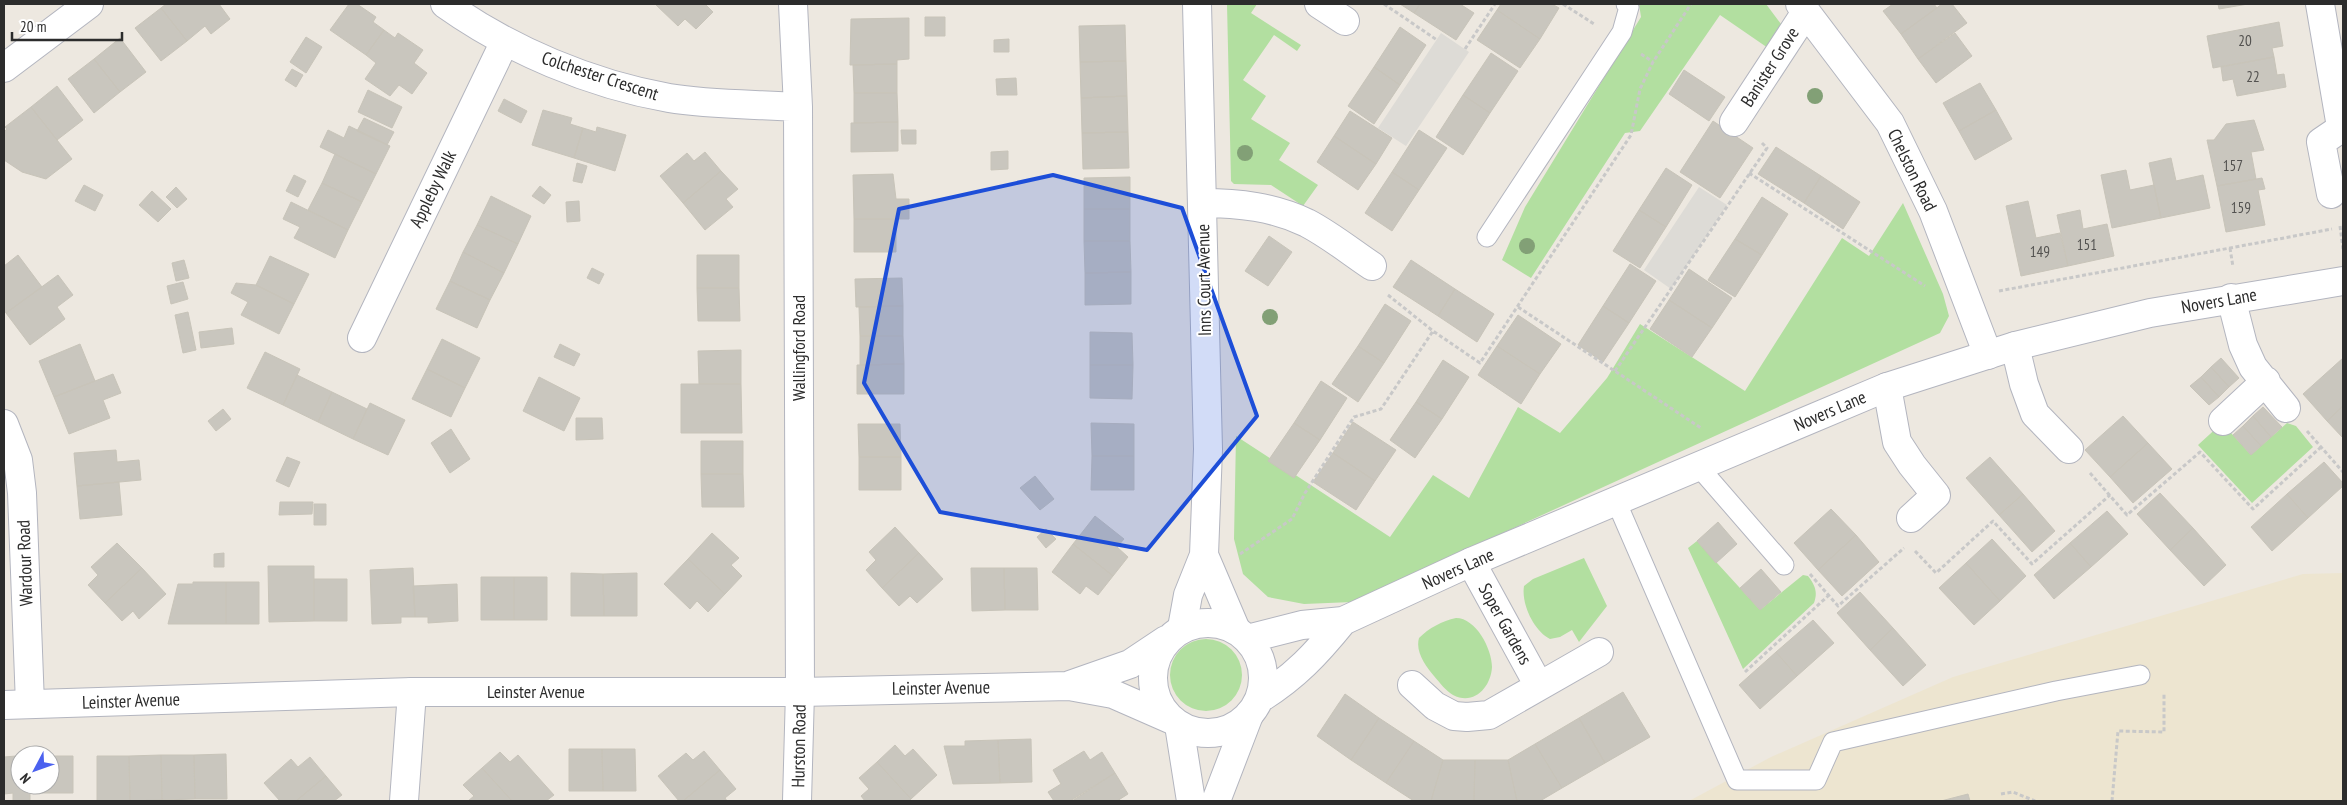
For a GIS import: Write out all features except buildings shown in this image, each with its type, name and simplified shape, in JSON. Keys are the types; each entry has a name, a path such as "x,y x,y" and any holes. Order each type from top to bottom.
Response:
{"street":[{"path":"4,68 89,4"},
{"name":"Colchester Crescent","path":"445,4 505,41 579,73 668,98 713,103 798,106"},
{"name":"Wallingford Road","path":"793,4 798,106 800,692"},
{"name":"Inns Court Avenue","path":"1197,4 1208,449 1208,564 1241,634"},
{"path":"1319,4 1345,21"},
{"path":"2320,4 2342,127 2322,142 2331,194"},
{"name":"Banister Grove","path":"1734,122 1803,8"},
{"name":"Chelston Road","path":"1803,8 1890,124 1934,211 1988,355"},
{"name":"Appleby Walk","path":"362,338 505,41"},
{"path":"1202,203 1234,203 1266,208 1308,223 1372,266"},
{"name":"Novers Lane","path":"1241,634 1343,620 1471,562 1887,387 2015,346 2150,313 2231,298 2343,281"},
{"path":"2231,298 2243,345 2253,367 2286,408"},
{"path":"2015,346 2024,384 2035,414 2069,449"},
{"path":"2223,421 2266,381"},
{"path":"1887,387 1897,442 1912,466 1936,495 1911,518"},
{"name":"Wardour Road","path":"4,424 18,460 22,493 17,704"},
{"name":"Soper Gardens","path":"1471,562 1539,686"},
{"name":"Inns Court Avenue","path":"1174,634 1188,595 1208,564"},
{"name":"Novers Lane","path":"1254,707 1285,683 1313,657 1343,620"},
{"path":"1216,801 1254,707 1263,680 1262,668 1256,651 1241,634 1207,622 1174,634 1156,656 1152,675 1158,704 1174,722 1186,730 1206,734 1234,727 1254,707"},
{"name":"Leinster Avenue","path":"1069,686 1130,664 1174,634"},
{"name":"Soper Gardens","path":"1412,685 1434,706 1454,716 1489,715 1600,652"},
{"name":"Leinster Avenue","path":"17,704 412,692 800,692 1069,686 1114,694 1174,722"},
{"path":"404,801 412,692"},
{"name":"Hurston Road","path":"797,801 800,692"},
{"path":"1174,722 1191,801"}],"lane":[{"path":"1488,237 1622,32 1629,7 1626,4"},
{"path":"1698,466 1784,565"},
{"path":"1616,501 1738,780 1816,780 1832,742 2056,691 2140,675"}],"path":[{"path":"1384,4 1437,40"},
{"path":"1465,49 1495,4"},
{"path":"1562,4 1617,39"},
{"path":"1372,266 1377,287 1433,331 1480,363 1631,135 1640,89 1652,62 1692,4"},
{"path":"1614,371 1767,148 1734,122"},
{"path":"1749,173 1933,291"},
{"path":"1967,297 2340,227"},
{"path":"1518,307 1735,450"},
{"path":"1208,564 1292,519 1305,492 1354,418 1381,409 1433,331"},
{"path":"2286,408 2343,472"},
{"path":"2069,449 2128,514 2200,452 2253,510 2321,447"},
{"path":"1784,565 1809,572 1838,606 1909,544 1936,573 1993,521 2032,564 2110,495"},
{"path":"1745,672 1829,595"},
{"path":"2112,801 2118,730 2164,732 2164,674 2140,675"},
{"path":"2001,794 2013,792 2035,801"}],"highlighted area":[{"path":"1053,175 1182,208 1257,416 1147,550 940,512 864,383 899,209"}],"shaded area":[{"path":"1441,33 1469,52 1406,146 1378,128"},
{"path":"1699,187 1727,205 1671,289 1644,270"},
{"path":"2343,573 2343,801 1689,801 1771,757 1953,677 2303,574"}],"green space":[{"path":"1227,4 1257,4 1251,13 1301,45 1297,51 1274,35 1243,80 1266,96 1251,119 1290,143 1279,160 1318,185 1303,206 1271,185 1234,184 1231,181"},
{"path":"1639,4 1766,4 1781,24 1768,48 1720,15 1640,131 1625,133 1531,278 1502,260 1525,207 1641,17"},
{"path":"1903,203 1943,294 1949,316 1940,333 1352,602 1304,604 1268,597 1243,574 1234,539 1236,436 1390,537 1433,475 1469,498 1518,407 1560,433 1607,378 1640,324 1745,391 1842,238 1869,256"},
{"path":"2222,423 2251,455 2287,423 2296,426 2313,447 2252,503 2198,445"},
{"path":"1697,541 1760,610 1803,575 1808,576 1814,586 1816,595 1814,603 1743,669 1688,548"},
{"path":"1584,558 1607,606 1579,642 1572,630 1560,637 1550,639 1539,630 1530,616 1525,601 1524,586 1533,579"},
{"path":"1456,618 1470,623 1482,636 1491,660 1491,674 1485,688 1480,693 1468,698 1453,695 1445,689 1425,663 1420,654 1418,643 1419,638 1431,628"},
{"path":"1213,639 1232,649 1240,661 1242,675 1240,689 1232,701 1220,709 1199,711 1180,701 1172,689 1170,668 1180,649 1192,641"}]}
